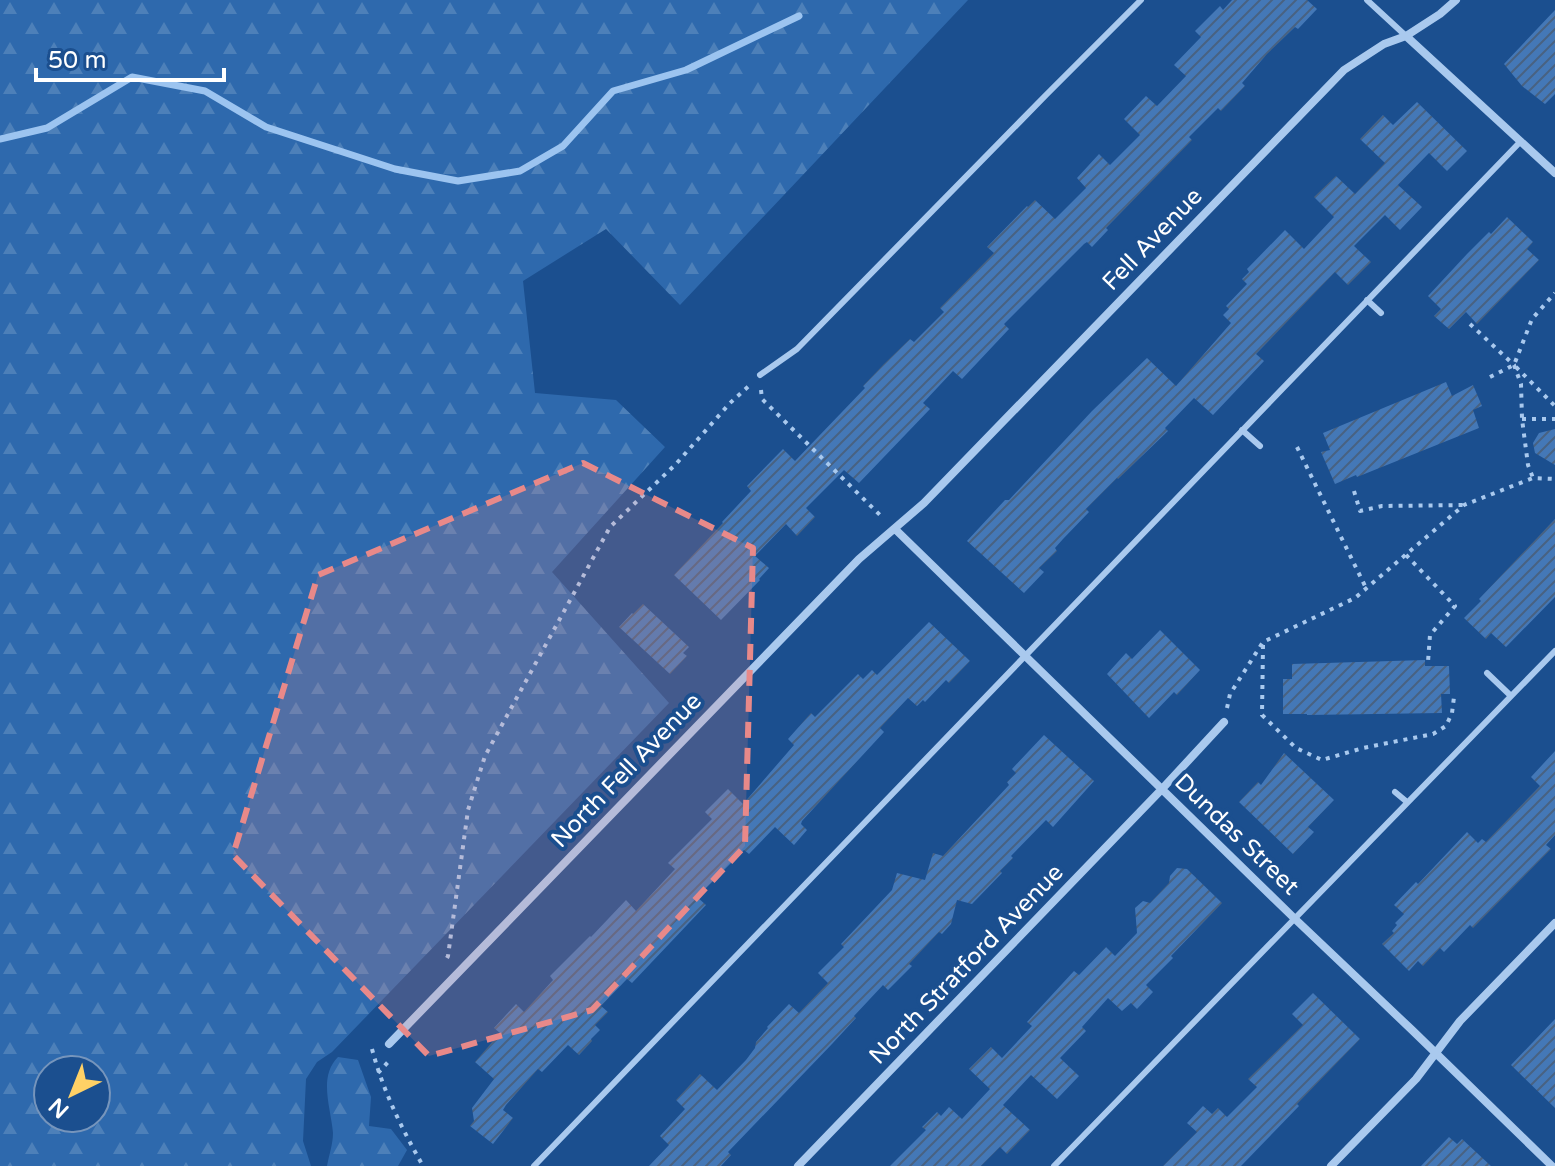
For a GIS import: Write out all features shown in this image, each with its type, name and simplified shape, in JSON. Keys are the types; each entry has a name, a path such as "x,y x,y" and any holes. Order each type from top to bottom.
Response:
{"street":[{"name":"Fell Avenue","path":"895,529 924,503 1344,70 1384,44 1406,36 1456,0"},
{"path":"1406,36 1551,169"},
{"name":"Dundas Street","path":"895,529 1552,1166"},
{"name":"North Fell Avenue","path":"389,1044 859,559 895,529"},
{"name":"North Stratford Avenue","path":"798,1166 1224,722"},
{"path":"1331,1166 1416,1079 1460,1021 1555,923"}],"lane":[{"path":"760,375 797,349 1141,0"},
{"path":"1367,0 1406,36"},
{"path":"534,1166 1521,141"},
{"path":"1551,169 1555,158"},
{"path":"1367,300 1381,313"},
{"path":"1242,430 1260,446"},
{"path":"1054,1166 1555,651"},
{"path":"1487,673 1511,696"},
{"path":"1395,792 1407,802"}],"path":[{"path":"1533,478 1528,465 1522,419 1521,384 1514,365 1532,319 1555,293"},
{"path":"1470,324 1555,406"},
{"path":"1490,377 1514,365"},
{"path":"760,375 762,399 882,517"},
{"path":"438,968 448,956 468,810 485,756 610,527 676,464 730,403 760,375"},
{"path":"1522,419 1555,419"},
{"path":"1297,447 1367,589"},
{"path":"1224,722 1230,694 1263,642 1355,598 1464,505 1533,478 1555,479"},
{"path":"1354,491 1360,511 1382,506 1464,505"},
{"path":"1406,555 1455,606 1430,635 1428,662"},
{"path":"1263,642 1262,715 1296,748 1322,760 1433,734 1446,726 1454,697"},
{"path":"371,1045 378,1073 399,1123 423,1166"}],"highlighted area":[{"path":"583,463 753,548 745,846 592,1010 429,1056 233,855 318,575"}],"green space":[{"path":"0,0 968,0 680,305 606,229 523,281 535,393 616,400 665,447 552,572 669,703 332,1052 317,1062 306,1079 303,1141 311,1166 0,1166"},
{"path":"338,1057 358,1060 371,1097 369,1126 391,1129 407,1150 398,1166 327,1166 333,1133 327,1083 328,1074"}],"building":[{"path":"1232,0 1307,0 1317,9 1267,54 1242,83 1245,86 1189,137 1192,140 1106,228 1108,230 1092,247 1087,242 1084,244 1004,324 1009,329 962,379 953,371 923,403 930,409 859,483 844,470 806,508 815,517 797,536 786,524 755,556 769,568 721,620 674,575 751,491 747,486 783,449 795,461 884,364 910,339 914,342 944,312 940,308 994,253 987,247 1027,206 1035,200 1055,219 1086,188 1077,178 1099,154 1110,165 1140,135 1124,119 1146,96 1157,106 1186,76 1174,65 1201,37 1195,31 1220,6 1223,10"},
{"path":"1555,10 1555,94 1545,104 1522,86 1504,64"},
{"path":"1417,102 1467,151 1447,171 1429,153 1398,185 1422,207 1400,230 1385,215 1354,246 1371,262 1348,285 1335,272 1256,354 1264,361 1213,415 1194,398 1165,428 1168,431 1086,509 1089,512 1055,548 1057,551 1039,568 1044,572 1024,593 967,541 1147,358 1176,386 1231,323 1223,315 1229,309 1226,306 1247,284 1242,279 1249,272 1247,269 1285,230 1304,249 1334,217 1314,197 1336,176 1355,194 1385,163 1360,139 1383,115 1393,125"},
{"path":"1507,217 1533,242 1527,249 1539,260 1477,324 1466,312 1449,329 1434,316 1441,309 1428,296"},
{"path":"1446,382 1452,396 1473,385 1482,406 1473,410 1479,428 1335,484 1321,452 1330,450 1323,433"},
{"path":"1555,429 1555,465 1535,453 1533,443 1539,433"},
{"path":"1555,519 1555,597 1506,647 1491,633 1486,639 1464,618"},
{"path":"643,604 689,647 683,653 687,656 670,674 619,627"},
{"path":"929,622 970,661 925,702 923,700 917,706 908,698 880,728 884,732 802,821 807,830 794,845 775,827 749,854 744,850 697,897 706,905 632,983 627,979 601,1006 608,1012 595,1025 600,1030 592,1041 579,1055 568,1045 542,1072 538,1069 506,1105 503,1110 513,1118 493,1144 470,1126 474,1121 472,1108 494,1079 475,1062 500,1033 494,1028 516,1004 524,1012 553,980 550,976 626,900 636,911 675,869 668,863 712,819 705,812 728,789 743,804 794,745 788,739 811,713 815,717 858,674 863,679 872,670 877,675"},
{"path":"1160,630 1200,670 1177,695 1174,692 1149,718 1107,674 1126,653 1132,659"},
{"path":"1425,660 1425,666 1449,666 1450,694 1441,694 1442,713 1283,714 1283,679 1292,679 1292,664"},
{"path":"1044,735 1094,781 1053,827 1046,820 1011,856 1013,858 1000,871 1002,873 972,904 957,900 951,924 942,934 939,932 888,990 883,985 832,1044 728,1152 731,1155 721,1166 649,1166 669,1145 660,1136 685,1109 676,1100 700,1074 717,1090 746,1060 767,1027 789,1004 799,1013 828,983 818,973 892,890 897,873 925,880 933,853 943,856 1009,785 1007,782 1016,773 1012,769"},
{"path":"1555,751 1555,835 1546,845 1551,849 1473,928 1470,925 1444,952 1440,948 1423,966 1418,961 1409,971 1382,944 1394,933 1395,923 1404,914 1394,905 1467,832 1478,843 1482,839 1486,842 1540,786 1531,777"},
{"path":"1284,753 1334,800 1308,827 1314,832 1293,854 1239,802 1258,782 1261,785"},
{"path":"1177,868 1187,869 1222,903 1146,985 1153,992 1137,1009 1131,1003 1122,1011 1108,998 1082,1027 1086,1031 1060,1058 1079,1076 1057,1099 1031,1075 1003,1105 1030,1130 1007,1154 1000,1147 981,1166 890,1166 926,1130 922,1127 937,1112 941,1116 949,1107 962,1119 990,1089 969,1069 991,1047 1002,1058 1032,1026 1027,1022 1074,971 1079,975 1106,947 1115,956 1137,933 1135,908 1143,901 1150,903 1169,883 1170,876"},
{"path":"1313,993 1360,1039 1241,1166 1163,1166 1197,1132 1187,1123 1203,1106 1212,1114 1218,1108 1227,1117 1257,1087 1248,1079 1303,1025 1292,1014"},
{"path":"1555,1019 1555,1108 1511,1065"},
{"path":"1449,1137 1457,1144 1462,1139 1491,1166 1421,1166"}],"waterway":[{"path":"0,139 47,128 132,77 205,91 266,127 395,169 458,181 520,171 563,146 613,91 686,70 799,16"}]}
